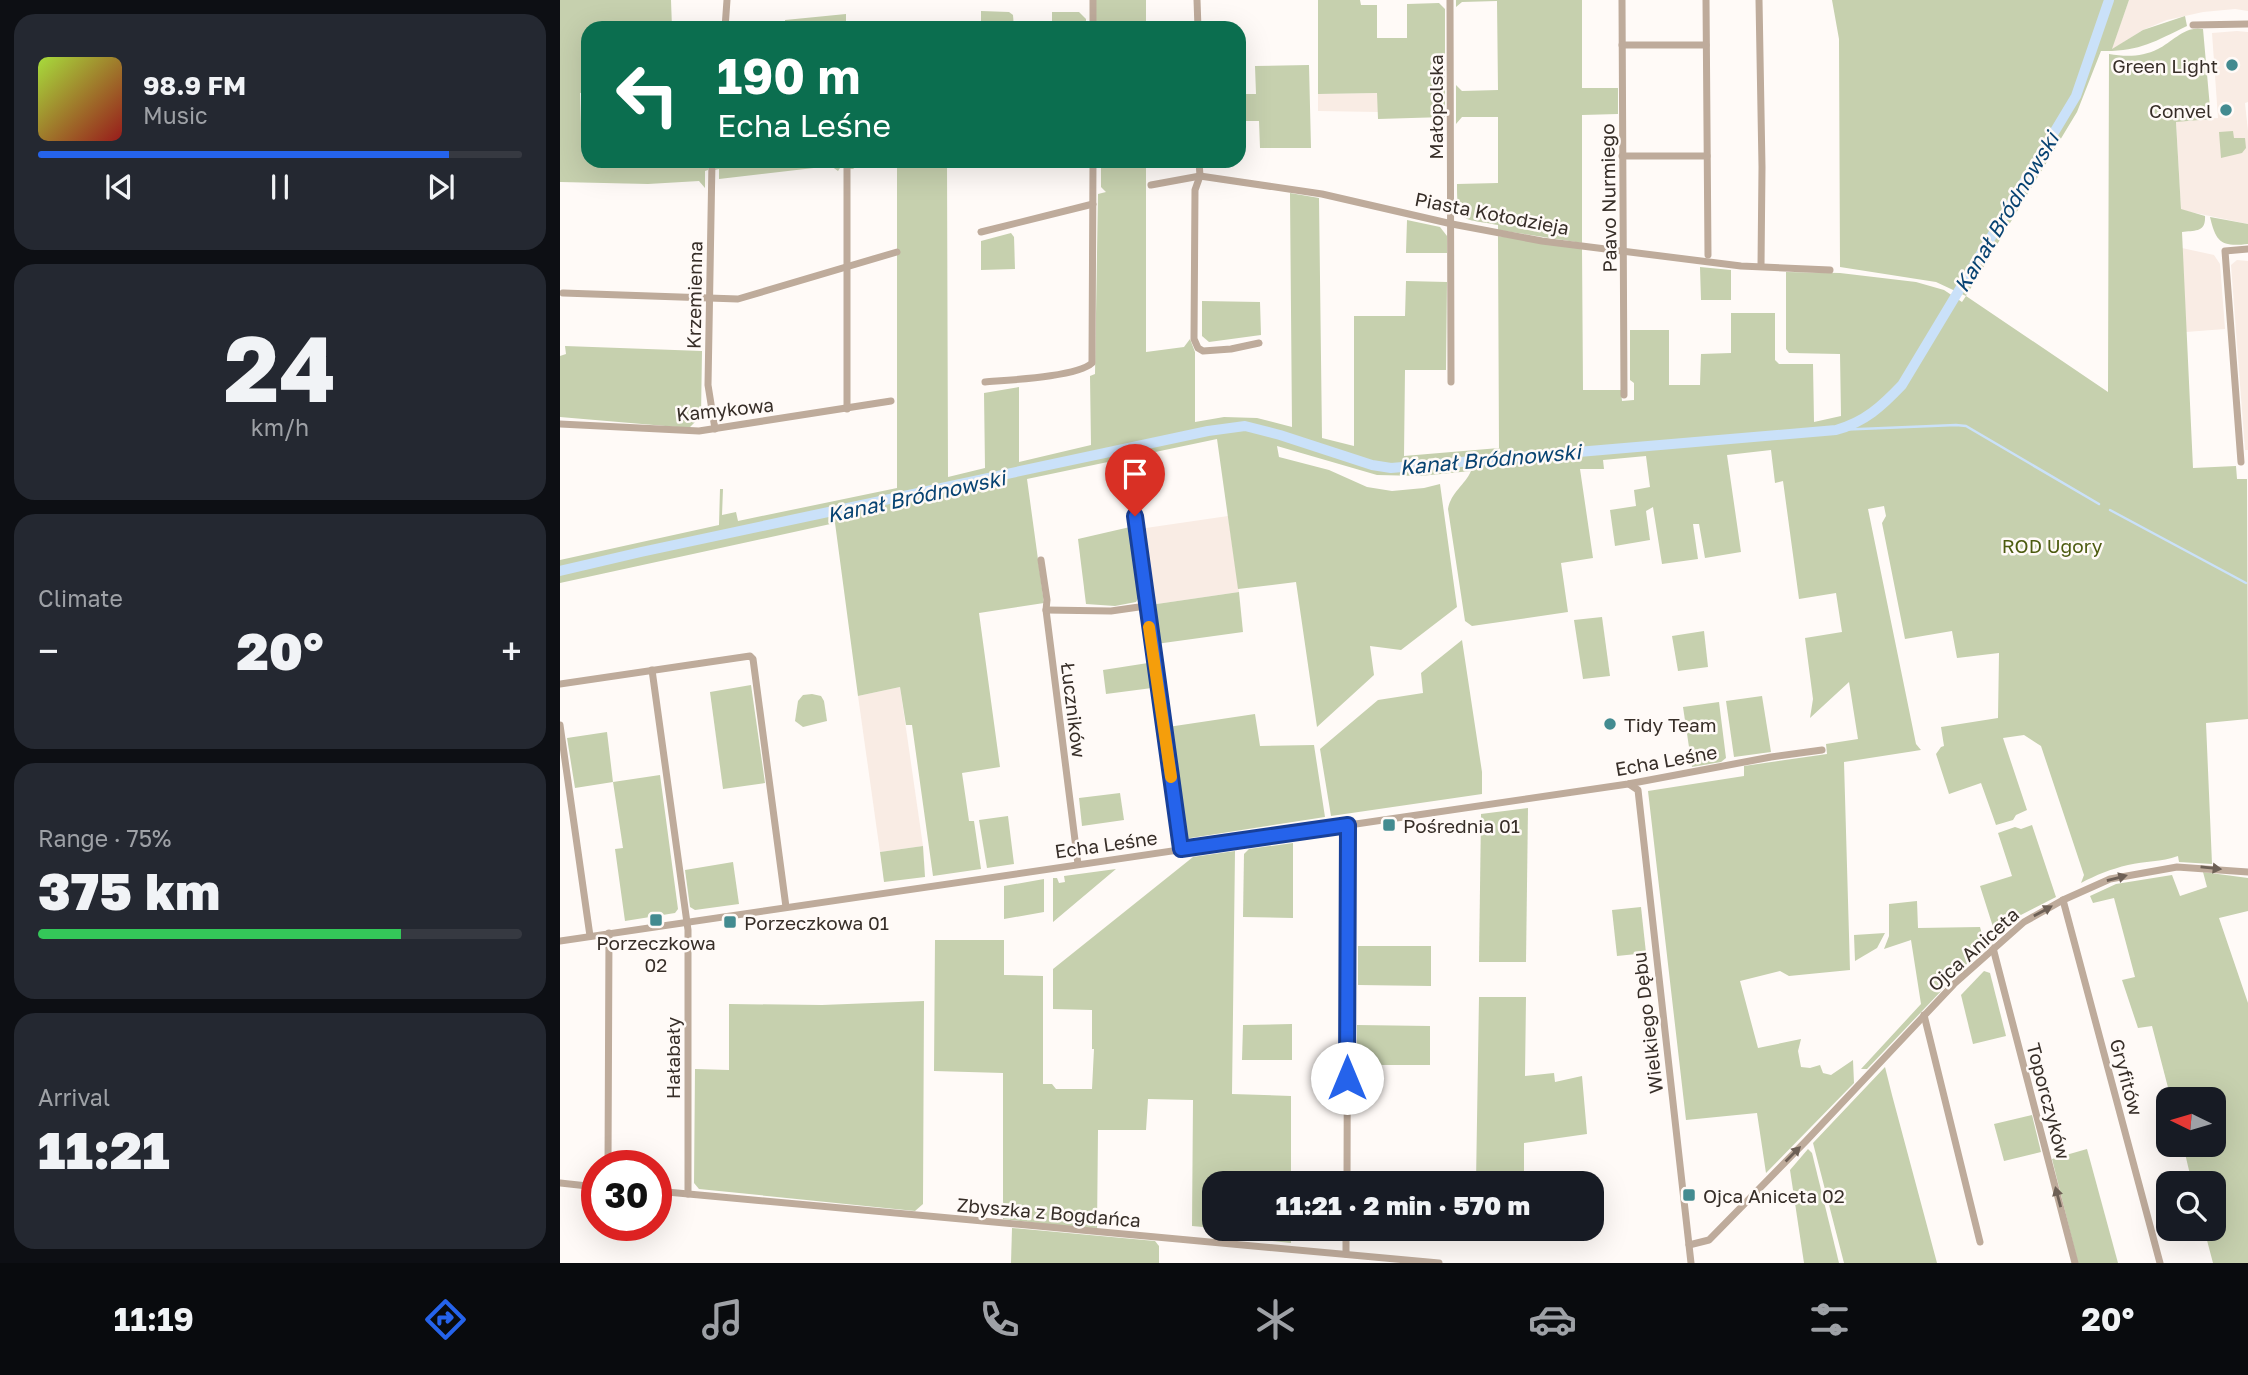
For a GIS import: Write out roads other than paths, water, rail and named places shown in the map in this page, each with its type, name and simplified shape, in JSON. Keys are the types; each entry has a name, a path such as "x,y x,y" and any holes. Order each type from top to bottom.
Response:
{"street":[{"path":"725,21 727,0"},
{"path":"1093,0 1093,21"},
{"path":"1197,0 1198,21"},
{"name":"Małopolska","path":"1450,0 1451,382"},
{"name":"Paavo Nurmiego","path":"1622,0 1625,395"},
{"path":"1706,0 1708,255"},
{"path":"1759,0 1761,266"},
{"path":"2193,25 2248,24"},
{"path":"1622,45 1706,45"},
{"path":"1622,156 1707,156"},
{"name":"Krzemienna","path":"712,168 708,384 715,429"},
{"path":"847,168 847,409"},
{"path":"985,382 1045,376 1081,369 1092,363 1093,168"},
{"path":"1199,168 1200,176 1195,190 1194,339 1198,348 1203,351 1259,343"},
{"name":"Piasta Kołodzieja","path":"1151,185 1200,176 1322,194 1451,224 1542,241 1741,266 1830,270"},
{"path":"981,232 1093,204"},
{"path":"2241,462 2225,251 2248,249"},
{"path":"563,293 744,298 897,252"},
{"name":"Kamykowa","path":"560,424 677,432 715,429 891,401"},
{"path":"1128,465 1181,849"},
{"name":"Łuczników","path":"1041,560 1078,864"},
{"path":"1046,610 1111,611 1146,606"},
{"path":"560,684 745,655 752,659 786,907"},
{"name":"Hałabały","path":"652,670 687,922 688,1194"},
{"path":"560,725 590,936"},
{"name":"Echa Leśne","path":"560,941 1628,784 1822,750"},
{"name":"Wielkiego Dębu","path":"1628,784 1638,790 1691,1263"},
{"path":"1347,1171 1348,825"},
{"name":"Ojca Aniceta","path":"1689,1245 1709,1240 1807,1141 1954,984 2024,922 2063,900 2110,879 2154,870 2199,867 2248,872"},
{"name":"Gryfitów","path":"2063,900 2160,1263"},
{"path":"608,1150 609,933"},
{"name":"Toporczyków","path":"1993,948 2075,1263"},
{"name":"Ojca Aniceta","path":"1924,1015 1980,1242"},
{"path":"560,1183 581,1185"},
{"name":"Zbyszka z Bogdańca","path":"672,1192 1277,1250 1346,1254 1383,1261 1438,1263"},
{"path":"1346,1241 1346,1254"}],"waterway":[{"name":"Kanał Bródnowski","path":"560,571 1208,431 1245,426 1372,465 1391,468 1846,427 1872,412 1902,385 2076,96 2109,0"},
{"path":"1836,430 1966,426 2099,504"},
{"path":"2110,510 2246,583"}],"place":[{"name":"Green Light","path":"2232,65"},
{"name":"Convel","path":"2226,110"},
{"name":"Tidy Team","path":"1610,724"},
{"name":"Pośrednia 01","path":"1389,825"},
{"name":"Porzeczkowa 02","path":"656,920"},
{"name":"Porzeczkowa 01","path":"730,922"},
{"name":"Ojca Aniceta 02","path":"1689,1195"}],"park label":[{"name":"ROD Ugory","path":"2052,545"}]}
